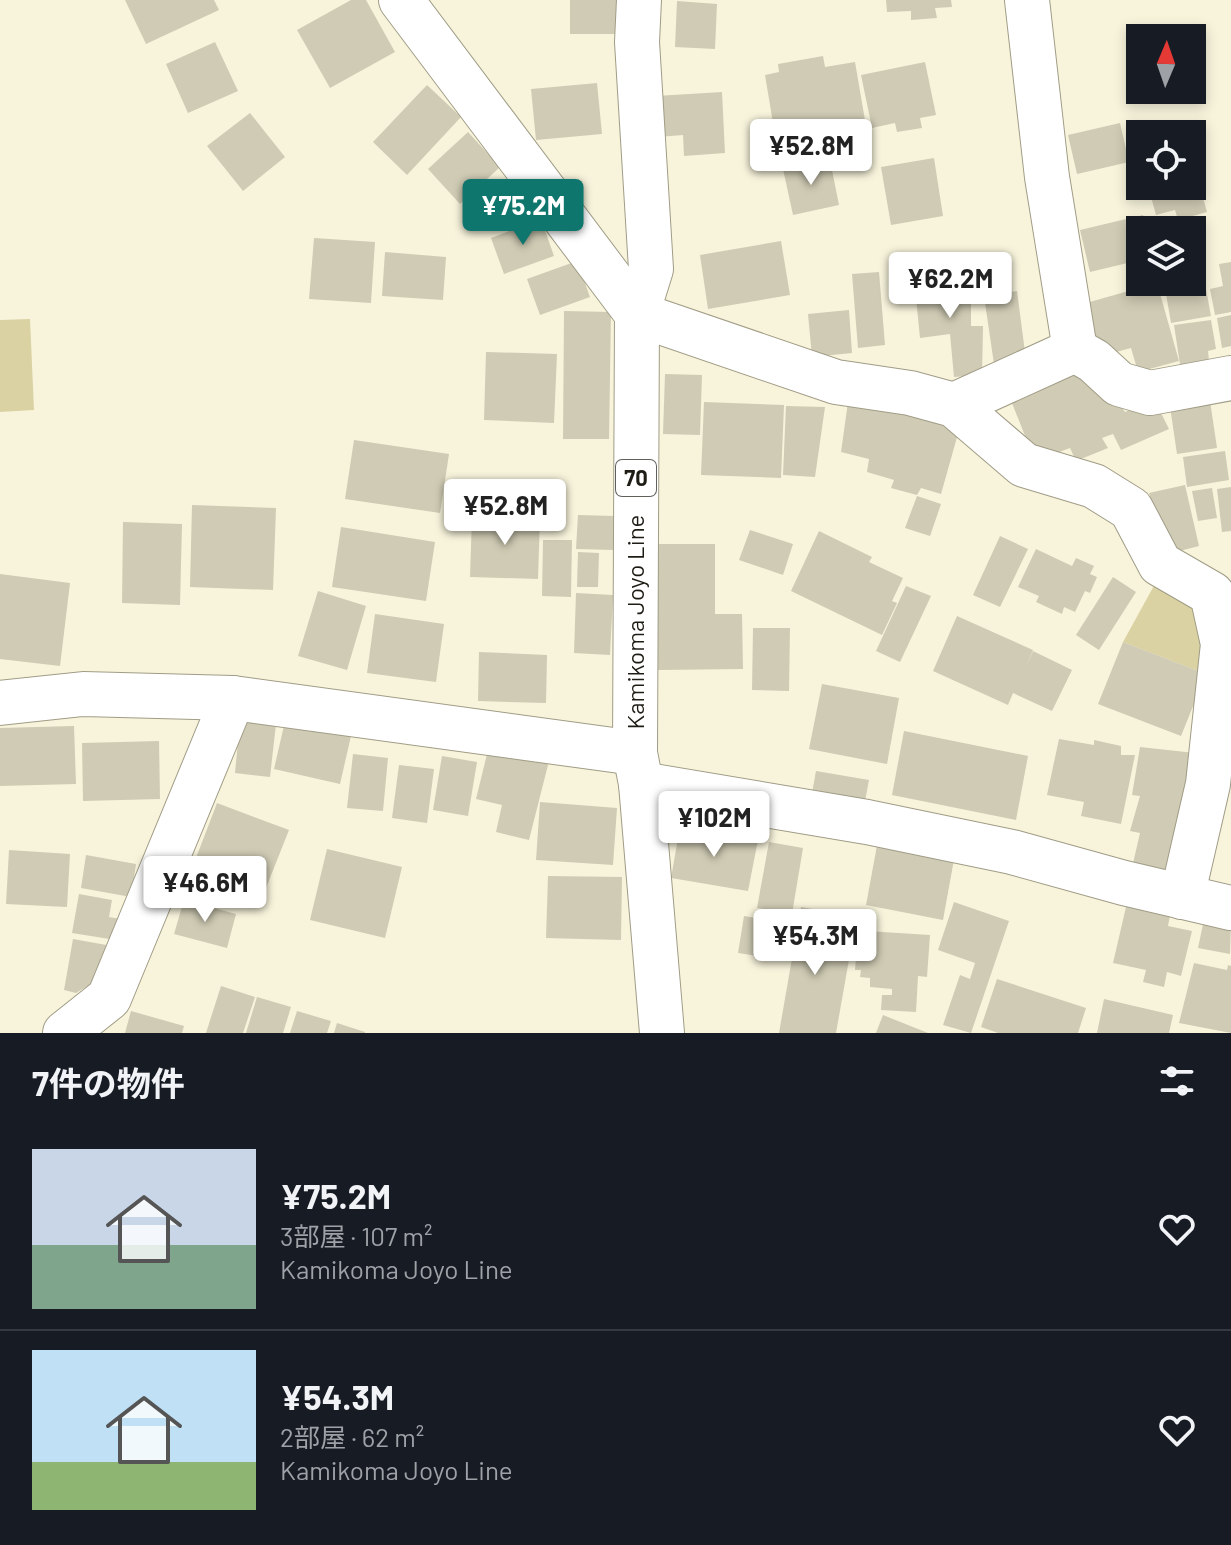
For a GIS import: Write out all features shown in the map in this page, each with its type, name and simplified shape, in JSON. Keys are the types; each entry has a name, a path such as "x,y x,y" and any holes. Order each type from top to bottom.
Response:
{"street":[{"path":"401,0 637,314 836,382 910,393 954,405 1024,465 1094,486 1131,509 1160,564 1212,594 1223,644 1220,788 1182,897"},
{"name":"Kamikoma Joyo Line","path":"639,0 637,42 651,269 637,314 638,769 662,1033"},
{"path":"1027,0 1047,177 1075,350"},
{"path":"954,405 1075,350"},
{"path":"1075,350 1094,361 1119,384 1150,393 1231,378"},
{"path":"0,703 83,694 233,698 638,769 1012,852 1231,908"},
{"path":"65,1033 109,998 233,698"}],"shaded area":[{"path":"30,319 34,410 0,412 0,320"},
{"path":"1156,582 1198,602 1206,674 1123,642"}],"building":[{"path":"125,0 214,0 219,10 146,44"},
{"path":"351,0 366,0 395,52 330,88 297,30"},
{"path":"570,0 627,0 627,34 570,34"},
{"path":"886,0 951,0 952,7 935,8 937,18 911,20 911,11 887,12"},
{"path":"677,1 717,4 715,49 675,47"},
{"path":"215,42 238,91 188,113 166,64"},
{"path":"823,56 825,67 855,62 871,155 836,161 832,138 807,142 805,130 775,135 765,75 779,72 778,64"},
{"path":"925,62 936,115 920,118 922,128 897,132 895,123 872,128 861,75"},
{"path":"597,83 602,134 536,140 531,89"},
{"path":"427,85 461,117 407,175 373,142"},
{"path":"722,92 725,153 684,156 683,135 658,137 656,96"},
{"path":"250,113 285,157 243,191 207,146"},
{"path":"1120,123 1126,163 1077,174 1068,135"},
{"path":"468,132 500,167 460,204 428,169"},
{"path":"934,158 943,216 891,225 881,167"},
{"path":"830,160 839,205 793,215 783,169"},
{"path":"1152,200 1204,200 1207,212 1177,216 1175,210 1156,215"},
{"path":"541,219 554,256 504,274 491,238"},
{"path":"1126,219 1126,263 1090,272 1080,230"},
{"path":"314,238 375,242 371,303 309,299"},
{"path":"781,241 790,295 708,309 700,255"},
{"path":"385,252 446,257 443,300 382,296"},
{"path":"577,261 590,297 540,315 527,279"},
{"path":"1231,262 1231,312 1215,315 1210,289 1223,286 1219,264"},
{"path":"932,265 934,287 947,287 947,275 961,275 961,288 971,288 971,326 983,326 982,375 954,377 950,334 920,338 913,268"},
{"path":"879,272 885,345 858,348 852,274"},
{"path":"1206,289 1211,316 1171,323 1166,296 1206,296"},
{"path":"1017,291 1026,360 994,364 984,296"},
{"path":"1126,292 1126,296 1161,296 1179,361 1138,372 1131,348 1109,354 1090,342 1079,305"},
{"path":"849,310 852,353 812,357 808,314"},
{"path":"564,311 611,312 609,439 563,439"},
{"path":"1231,315 1231,346 1222,348 1217,318"},
{"path":"1211,320 1216,349 1208,351 1209,361 1181,371 1174,325"},
{"path":"486,352 557,354 554,423 484,420"},
{"path":"1080,366 1101,378 1125,412 1154,399 1169,429 1121,450 1113,434 1102,438 1108,448 1076,461 1070,448 1035,461 1010,398"},
{"path":"665,374 702,375 700,435 663,434"},
{"path":"1209,394 1217,448 1177,454 1169,400"},
{"path":"849,395 961,423 941,494 921,488 917,495 891,488 894,480 867,472 869,459 841,452"},
{"path":"704,402 784,405 781,478 701,475"},
{"path":"786,406 825,407 815,477 783,475"},
{"path":"354,440 449,454 440,513 345,499"},
{"path":"1225,451 1229,480 1187,487 1183,457"},
{"path":"1185,485 1199,546 1164,555 1149,493"},
{"path":"1231,487 1231,531 1222,532 1217,489"},
{"path":"1212,488 1217,518 1198,521 1192,491"},
{"path":"917,496 941,504 930,536 905,528"},
{"path":"192,505 276,508 273,590 190,587"},
{"path":"578,515 614,516 613,550 576,549"},
{"path":"472,516 540,517 538,579 470,577"},
{"path":"123,522 182,524 180,605 122,603"},
{"path":"341,527 435,542 426,601 332,587"},
{"path":"750,530 793,544 783,575 739,560"},
{"path":"819,531 872,557 869,562 903,578 892,601 897,603 882,635 791,591"},
{"path":"1000,536 1028,549 1000,607 973,595"},
{"path":"543,540 572,540 571,597 542,596"},
{"path":"658,544 715,544 715,614 742,614 743,669 658,670"},
{"path":"1036,549 1072,566 1076,558 1094,566 1090,574 1097,577 1090,593 1085,591 1075,612 1064,607 1062,614 1036,602 1039,596 1018,587"},
{"path":"578,552 599,553 598,587 577,587"},
{"path":"0,574 70,583 60,666 0,659"},
{"path":"1113,577 1136,592 1099,650 1076,635"},
{"path":"906,586 931,596 900,662 876,651"},
{"path":"318,591 366,606 347,670 298,656"},
{"path":"576,593 613,595 610,655 574,653"},
{"path":"375,614 444,624 436,682 367,673"},
{"path":"957,616 1033,650 1026,667 1033,651 1072,670 1052,711 1013,693 1008,705 933,671"},
{"path":"753,628 790,628 789,691 752,690"},
{"path":"1123,642 1206,674 1181,736 1098,704"},
{"path":"479,652 547,655 546,703 478,701"},
{"path":"822,684 899,698 887,764 809,749"},
{"path":"240,720 276,724 270,777 235,773"},
{"path":"285,721 351,736 340,784 274,769"},
{"path":"74,726 76,784 0,786 0,728"},
{"path":"904,731 1028,756 1016,820 892,795"},
{"path":"1059,739 1094,745 1094,740 1121,746 1121,755 1135,755 1121,824 1081,816 1084,802 1047,795"},
{"path":"159,741 160,799 83,801 82,743"},
{"path":"489,746 549,761 529,840 496,832 502,805 476,799"},
{"path":"1140,747 1195,753 1174,881 1131,872 1140,833 1130,831 1140,796 1132,795"},
{"path":"353,754 388,758 383,811 347,808"},
{"path":"442,756 477,762 468,816 433,810"},
{"path":"399,765 434,769 427,823 392,818"},
{"path":"816,771 869,780 863,812 810,804"},
{"path":"540,802 617,808 613,865 536,860"},
{"path":"217,803 289,830 262,898 191,871"},
{"path":"680,827 758,840 748,891 671,878"},
{"path":"878,840 955,854 943,920 866,905"},
{"path":"769,842 803,848 792,914 757,908"},
{"path":"327,849 402,867 385,938 310,920"},
{"path":"9,850 70,854 67,907 6,904"},
{"path":"86,855 136,864 131,897 81,888"},
{"path":"548,876 622,877 621,940 546,938"},
{"path":"79,894 112,900 109,917 126,920 122,941 72,933"},
{"path":"1129,894 1171,910 1168,926 1192,931 1181,976 1167,972 1164,987 1143,982 1146,970 1113,963"},
{"path":"184,900 236,914 227,948 174,934"},
{"path":"954,902 1009,921 971,1033 943,1025 960,975 970,979 975,963 938,950"},
{"path":"801,907 836,913 830,950 850,954 836,1033 779,1033"},
{"path":"1205,915 1231,920 1230,954 1198,948"},
{"path":"744,916 782,922 776,959 738,953"},
{"path":"867,931 930,935 927,977 918,976 916,1012 881,1010 882,995 892,995 892,989 870,987 870,978 860,977 861,970 855,970 857,946 866,947"},
{"path":"73,939 112,946 107,974 76,993 64,990"},
{"path":"1194,963 1227,970 1228,965 1231,966 1231,1033 1179,1023"},
{"path":"997,979 1086,1008 1078,1033 998,1033 981,1027"},
{"path":"221,986 255,997 243,1033 206,1033"},
{"path":"257,997 291,1007 283,1033 246,1033"},
{"path":"1104,999 1173,1015 1169,1033 1097,1033"},
{"path":"131,1011 184,1026 182,1033 125,1033"},
{"path":"297,1011 331,1021 327,1033 290,1033"},
{"path":"883,1015 928,1033 876,1033"},
{"path":"337,1023 365,1032 365,1033 334,1033"}]}
